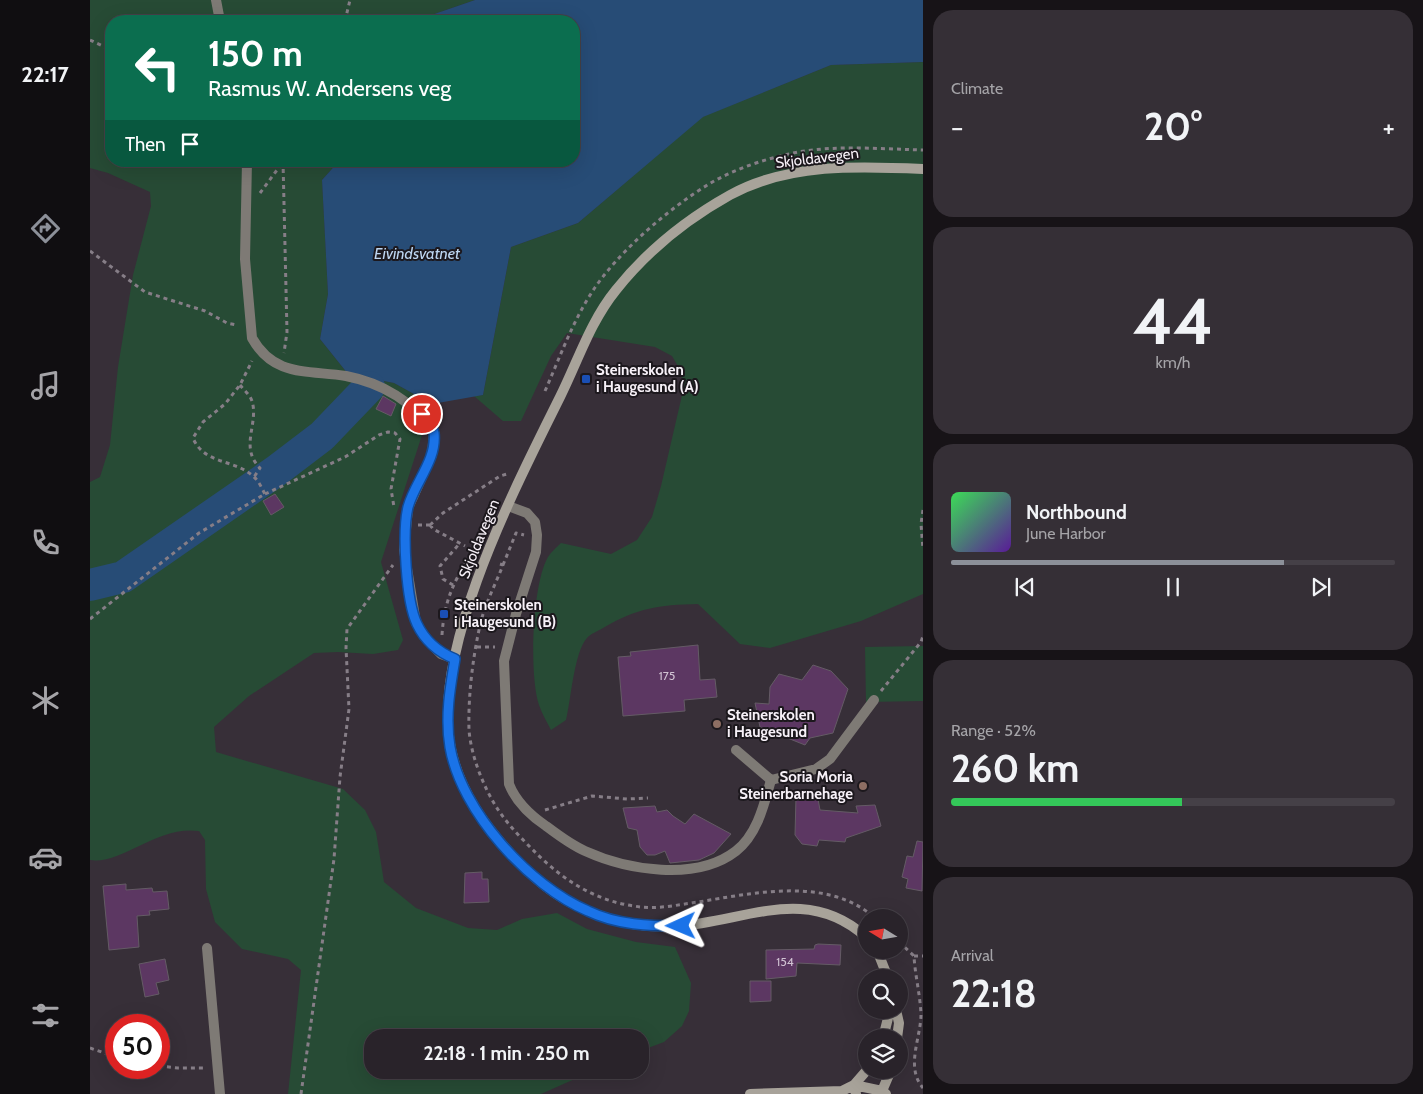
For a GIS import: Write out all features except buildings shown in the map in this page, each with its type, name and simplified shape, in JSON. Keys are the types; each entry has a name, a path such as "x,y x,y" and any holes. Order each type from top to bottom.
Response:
{"main road":[{"name":"Skjoldavegen","path":"858,931 842,919 811,910 773,909 681,926 648,926 617,921 588,912 558,896 530,873 498,840 471,802 460,778 450,748 448,722 455,659 471,598 508,506 592,325 622,284 641,262 671,235 733,193 769,179 804,172 841,168 923,168"},
{"path":"855,1090 862,1079"},
{"path":"750,1094 855,1090 882,1093 887,1079"}],"street":[{"path":"216,0 219,15"},
{"path":"247,167 245,259 252,338 258,348 271,362 282,366 304,372 346,376 382,387 422,414 434,431 432,455 408,508 404,550 416,623 428,641 441,654 455,659"},
{"path":"508,506 527,513 536,522 537,535 536,552 516,614 504,661 509,784 513,795 530,815 585,851 616,861 653,869 684,870 711,864 736,851 750,835 762,811 771,780"},
{"path":"771,780 816,769 830,759 874,700"},
{"path":"736,750 771,780"},
{"path":"207,948 220,1094"}],"path":[{"path":"346,15 350,0"},
{"path":"90,40 105,47"},
{"path":"544,394 572,327 593,291 613,265 676,208 710,184 739,170 799,152 831,149 923,150"},
{"path":"247,212 279,167"},
{"path":"282,366 287,332 283,167"},
{"path":"90,251 145,292 205,311 227,322 251,325"},
{"path":"258,348 240,385 225,404 203,422 193,438 197,449 254,477 265,494"},
{"path":"240,385 251,399 254,414 249,436 250,453 254,462 260,468 254,477"},
{"path":"90,619 198,532 265,494 345,457 378,434 396,433 400,439 390,489 392,503 396,511 407,520"},
{"path":"465,546 433,529 430,524 500,476 509,474"},
{"path":"923,510 921,524 923,549"},
{"path":"516,533 502,564 482,620 472,679 469,730 483,780 499,811 520,836 548,865 565,878 596,896 635,907 656,908 775,892 808,891 842,897 859,904 865,909"},
{"path":"453,585 443,579 440,566 460,543"},
{"path":"301,1094 334,859 340,778 349,709 346,648 348,629 404,550"},
{"path":"441,654 443,612 453,585 474,550"},
{"path":"874,700 921,642 923,636"},
{"path":"530,815 568,801 592,796 627,799 648,798"},
{"path":"908,950 914,956 921,1015 914,1064 917,1081 923,1088"},
{"path":"914,956 923,956"},
{"path":"90,1048 105,1053"},
{"path":"170,1067 218,1068"}],"green space":[{"path":"90,0 475,0 431,15 105,15 105,167 334,167 322,180 328,294 320,339 348,374 394,383 432,404 381,562 403,640 398,650 373,654 314,653 249,696 214,727 216,752 343,789 365,810 376,832 384,882 416,908 468,928 497,930 522,919 557,913 587,929 636,942 675,947 691,983 689,1011 682,1026 664,1042 649,1048 649,1029 364,1029 364,1079 575,1079 541,1094 288,1094 301,970 288,959 242,949 215,922 206,889 205,840 199,831 169,834 115,857 90,860 90,482 100,477 110,445 118,367 133,275 151,206 150,192 108,173 90,168"},
{"path":"923,62 923,594 861,621 770,648 740,644 698,604 671,605 637,612 615,621 587,638 576,665 566,720 551,730 539,705 533,653 535,608 543,570 549,555 561,543 611,554 637,540 652,517 661,486 683,391 682,373 672,356 655,347 567,333 551,356 521,421 503,421 474,396 483,395 511,247 578,223 702,117 831,65"},
{"path":"923,646 923,701 866,702 865,647"}],"water":[{"name":"Eivindsvatnet","path":"475,0 923,0 923,62 831,65 703,117 578,223 511,247 483,395 432,404 394,383 348,374 320,339 328,294 322,180 334,167 580,167 580,15 431,15"}],"waterway":[{"path":"90,585 123,577 276,471 322,436 369,387"}],"place":[{"name":"Steinerskolen i Haugesund (A)","path":"586,379"},
{"name":"Steinerskolen i Haugesund (B)","path":"444,614"},
{"name":"Steinerskolen i Haugesund","path":"717,724"},
{"name":"Soria Moria Steinerbarnehage","path":"863,786"}],"route":[{"path":"422,414 434,431 432,455 408,508 404,550 406,567 416,623 428,641 441,654 455,659 448,712 450,748 457,771 471,802 498,840 530,873 558,896 588,912 617,921 648,926 681,926"}]}
